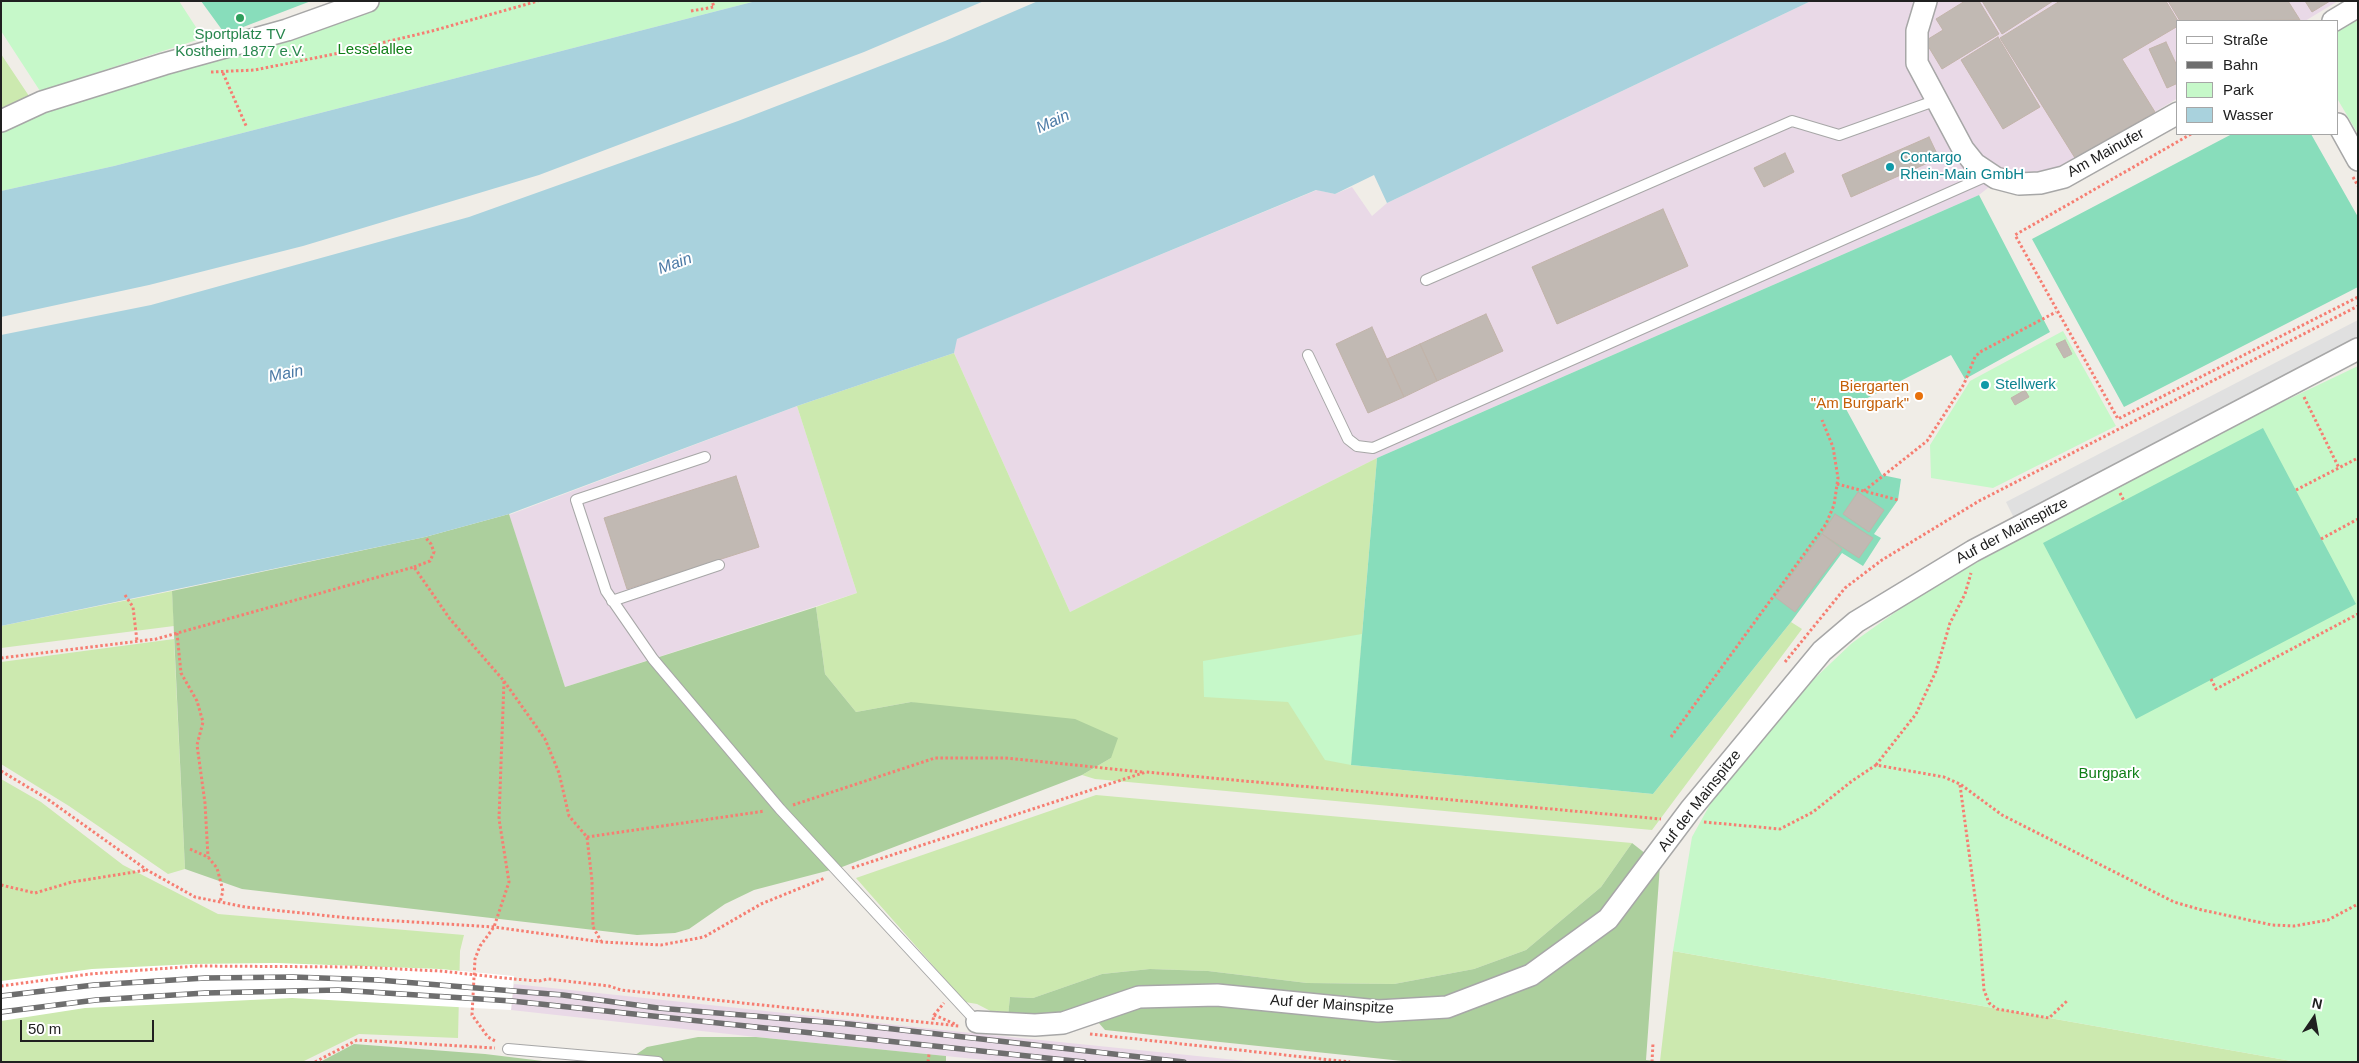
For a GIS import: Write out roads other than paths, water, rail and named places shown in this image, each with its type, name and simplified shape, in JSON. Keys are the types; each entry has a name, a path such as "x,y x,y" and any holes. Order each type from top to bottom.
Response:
{"street":[{"path":"1,121 42,102 164,64 287,30 368,1"},
{"name":"Am Mainufer","path":"1926,1 1917,32 1917,63 1963,149 1975,164 1990,174 2019,184 2040,183 2064,177 2176,114"},
{"path":"2335,20 2358,6"},
{"path":"2339,126 2358,160"},
{"name":"Auf der Mainspitze","path":"968,1024 1035,1025 1063,1023 1139,998 1217,995 1378,1012 1447,1007 1531,976 1608,919 1683,819 1822,650 1856,622 1968,553 2295,380 2358,349"}],"lane":[{"path":"1426,280 1792,121 1840,135 1937,100"},
{"path":"1308,355 1348,439 1357,446 1373,448 1990,174"},
{"path":"705,458 576,500 606,591 653,659 780,809 840,872 968,1024"},
{"path":"612,601 719,565"},
{"path":"508,1049 658,1062"}],"water":[{"path":"756,1 984,1 864,52 539,175 303,246 149,285 1,317 1,191 114,166"},
{"name":"Main","path":"1038,1 1811,1 1387,203 1374,175 1335,194 1316,190 957,339 954,353 797,406 509,514 425,537 1,626 1,335 151,305 469,217 738,121 945,41"}],"railway":[{"path":"1,996 94,985 205,978 293,977 378,980 563,995 658,1008 849,1024 1184,1062"},
{"path":"1,1012 96,1000 205,993 338,990 512,1001 1084,1062"}],"place":[{"name":"Sportplatz TV Kostheim 1877 e.V.","path":"240,18"},
{"name":"Contargo Rhein-Main GmbH","path":"1890,167"},
{"name":"Stellwerk","path":"1985,385"},
{"name":"Biergarten \"Am Burgpark\"","path":"1919,396"}],"park label":[{"name":"Lesselallee","path":"375,50"},
{"name":"Burgpark","path":"2109,774"}]}
